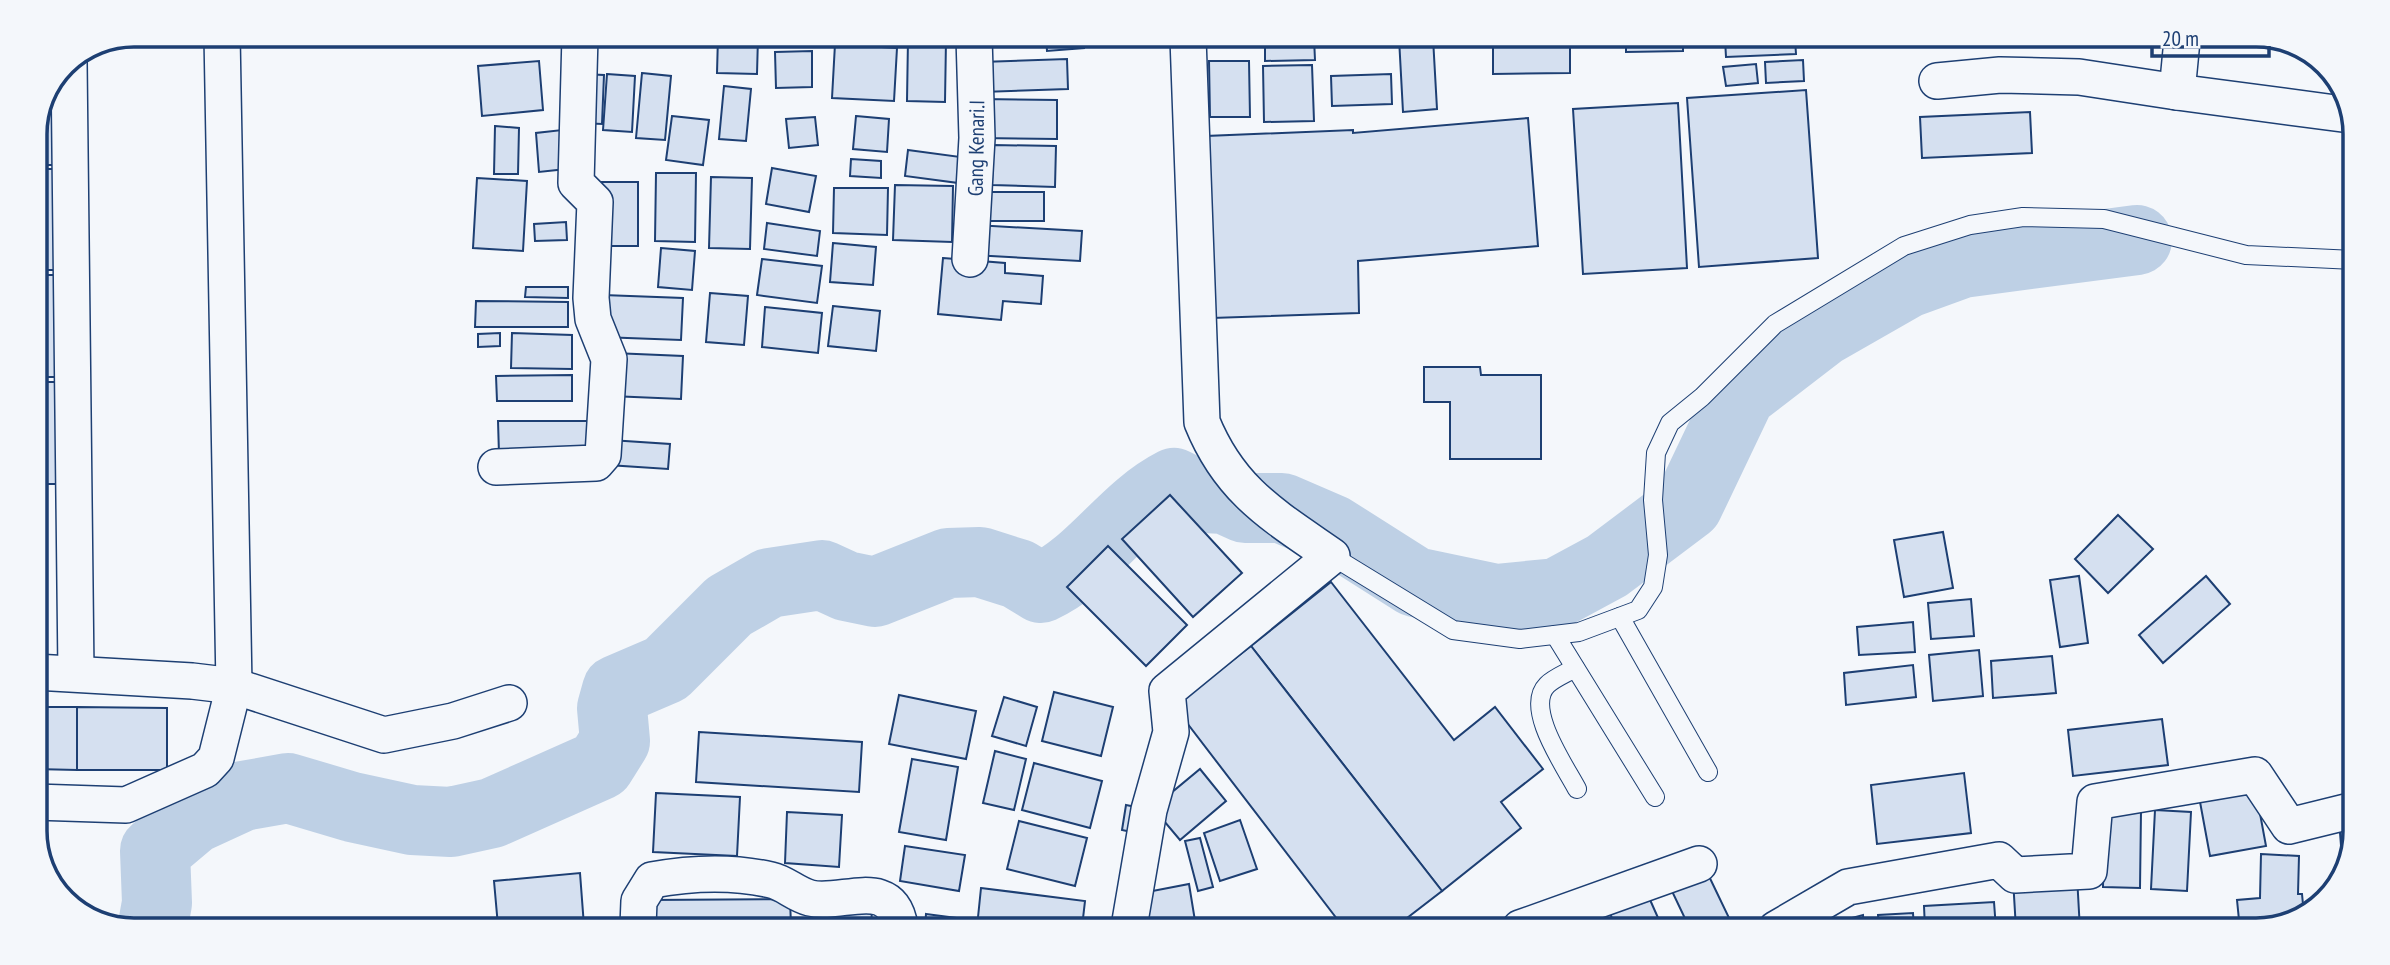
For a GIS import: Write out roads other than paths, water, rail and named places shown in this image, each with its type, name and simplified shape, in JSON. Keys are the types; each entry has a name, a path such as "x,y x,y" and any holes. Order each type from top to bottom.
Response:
{"street":[{"path":"47,802 126,805 205,770 216,758 234,686 222,47"},
{"path":"496,467 596,463 603,455 609,359 593,319 591,298 590,255 595,202 576,183 580,47"},
{"name":"Gang Kenari.I","path":"970,259 977,138 974,47"},
{"path":"1131,918 1149,810 1171,732 1167,691 1332,556 1274,516 1241,487 1216,455 1202,422 1188,47"},
{"path":"2177,92 2181,47"},
{"path":"1937,81 2000,75 2079,77 2340,114"},
{"path":"69,78 76,673"},
{"path":"47,672 234,686 384,735 453,721 509,703"},
{"path":"1795,918 1848,887 1999,860 2015,875 2090,872 2095,802 2255,775 2288,826 2343,813"},
{"path":"1548,918 1699,864"},
{"path":"638,918 639,901 652,880 691,873 770,880 812,899 876,896 890,903 899,918"}],"lane":[{"path":"1332,556 1452,630 1520,639 1579,632 1638,610 1653,587 1658,555 1653,500 1656,453 1670,424 1702,397 1775,324 1904,246 1970,225 2023,217 2104,219 2246,255 2343,259"},
{"path":"1620,617 1708,772"},
{"path":"1555,635 1655,797"},
{"path":"1575,667 1546,685 1539,701 1545,726 1577,789"}],"waterway":[{"path":"154,918 157,903 155,851 193,819 243,796 288,788 352,807 412,820 451,822 492,813 600,765 615,741 612,708 617,690 666,669 729,606 769,583 822,575 846,586 875,592 948,563 980,562 1018,574 1041,588 1077,565 1139,507 1174,483 1204,498 1225,499 1245,508 1282,508 1333,530 1415,582 1496,599 1557,593 1607,566 1688,505 1741,394 1823,331 1907,283 1962,263 2137,240"}]}
